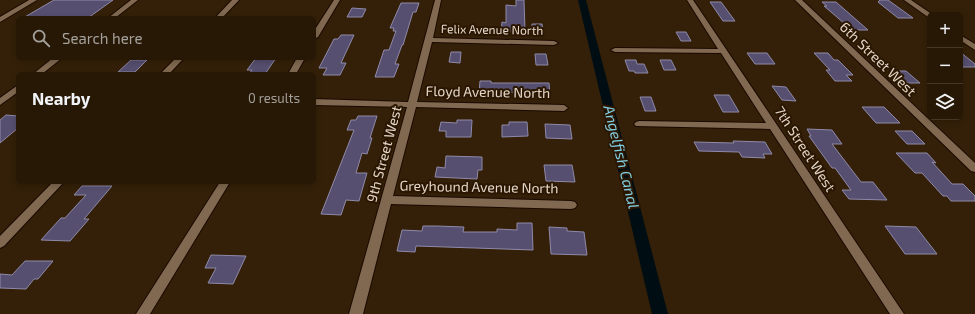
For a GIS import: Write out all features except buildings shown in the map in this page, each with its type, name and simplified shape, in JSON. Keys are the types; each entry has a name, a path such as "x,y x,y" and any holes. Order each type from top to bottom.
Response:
{"street":[{"path":"0,20 34,0"},
{"path":"114,16 135,0"},
{"path":"220,16 236,0"},
{"path":"316,34 337,0"},
{"name":"9th Street West","path":"356,314 429,40 438,0"},
{"name":"7th Street West","path":"690,0 897,314"},
{"name":"6th Street West","path":"798,0 975,169"},
{"path":"907,0 927,14"},
{"path":"963,39 975,48"},
{"name":"Felix Avenue North","path":"429,40 554,43"},
{"path":"615,50 724,51"},
{"path":"40,72 55,60"},
{"path":"166,72 178,60"},
{"path":"293,72 300,60"},
{"path":"2,98 16,89"},
{"path":"2,98 16,97"},
{"name":"Floyd Avenue North","path":"316,102 564,108"},
{"path":"639,124 773,126"},
{"path":"0,243 58,184"},
{"path":"143,314 223,184"},
{"name":"Greyhound Avenue North","path":"386,200 571,205"}],"waterway":[{"name":"Angelfish Canal","path":"582,0 660,314"}]}
